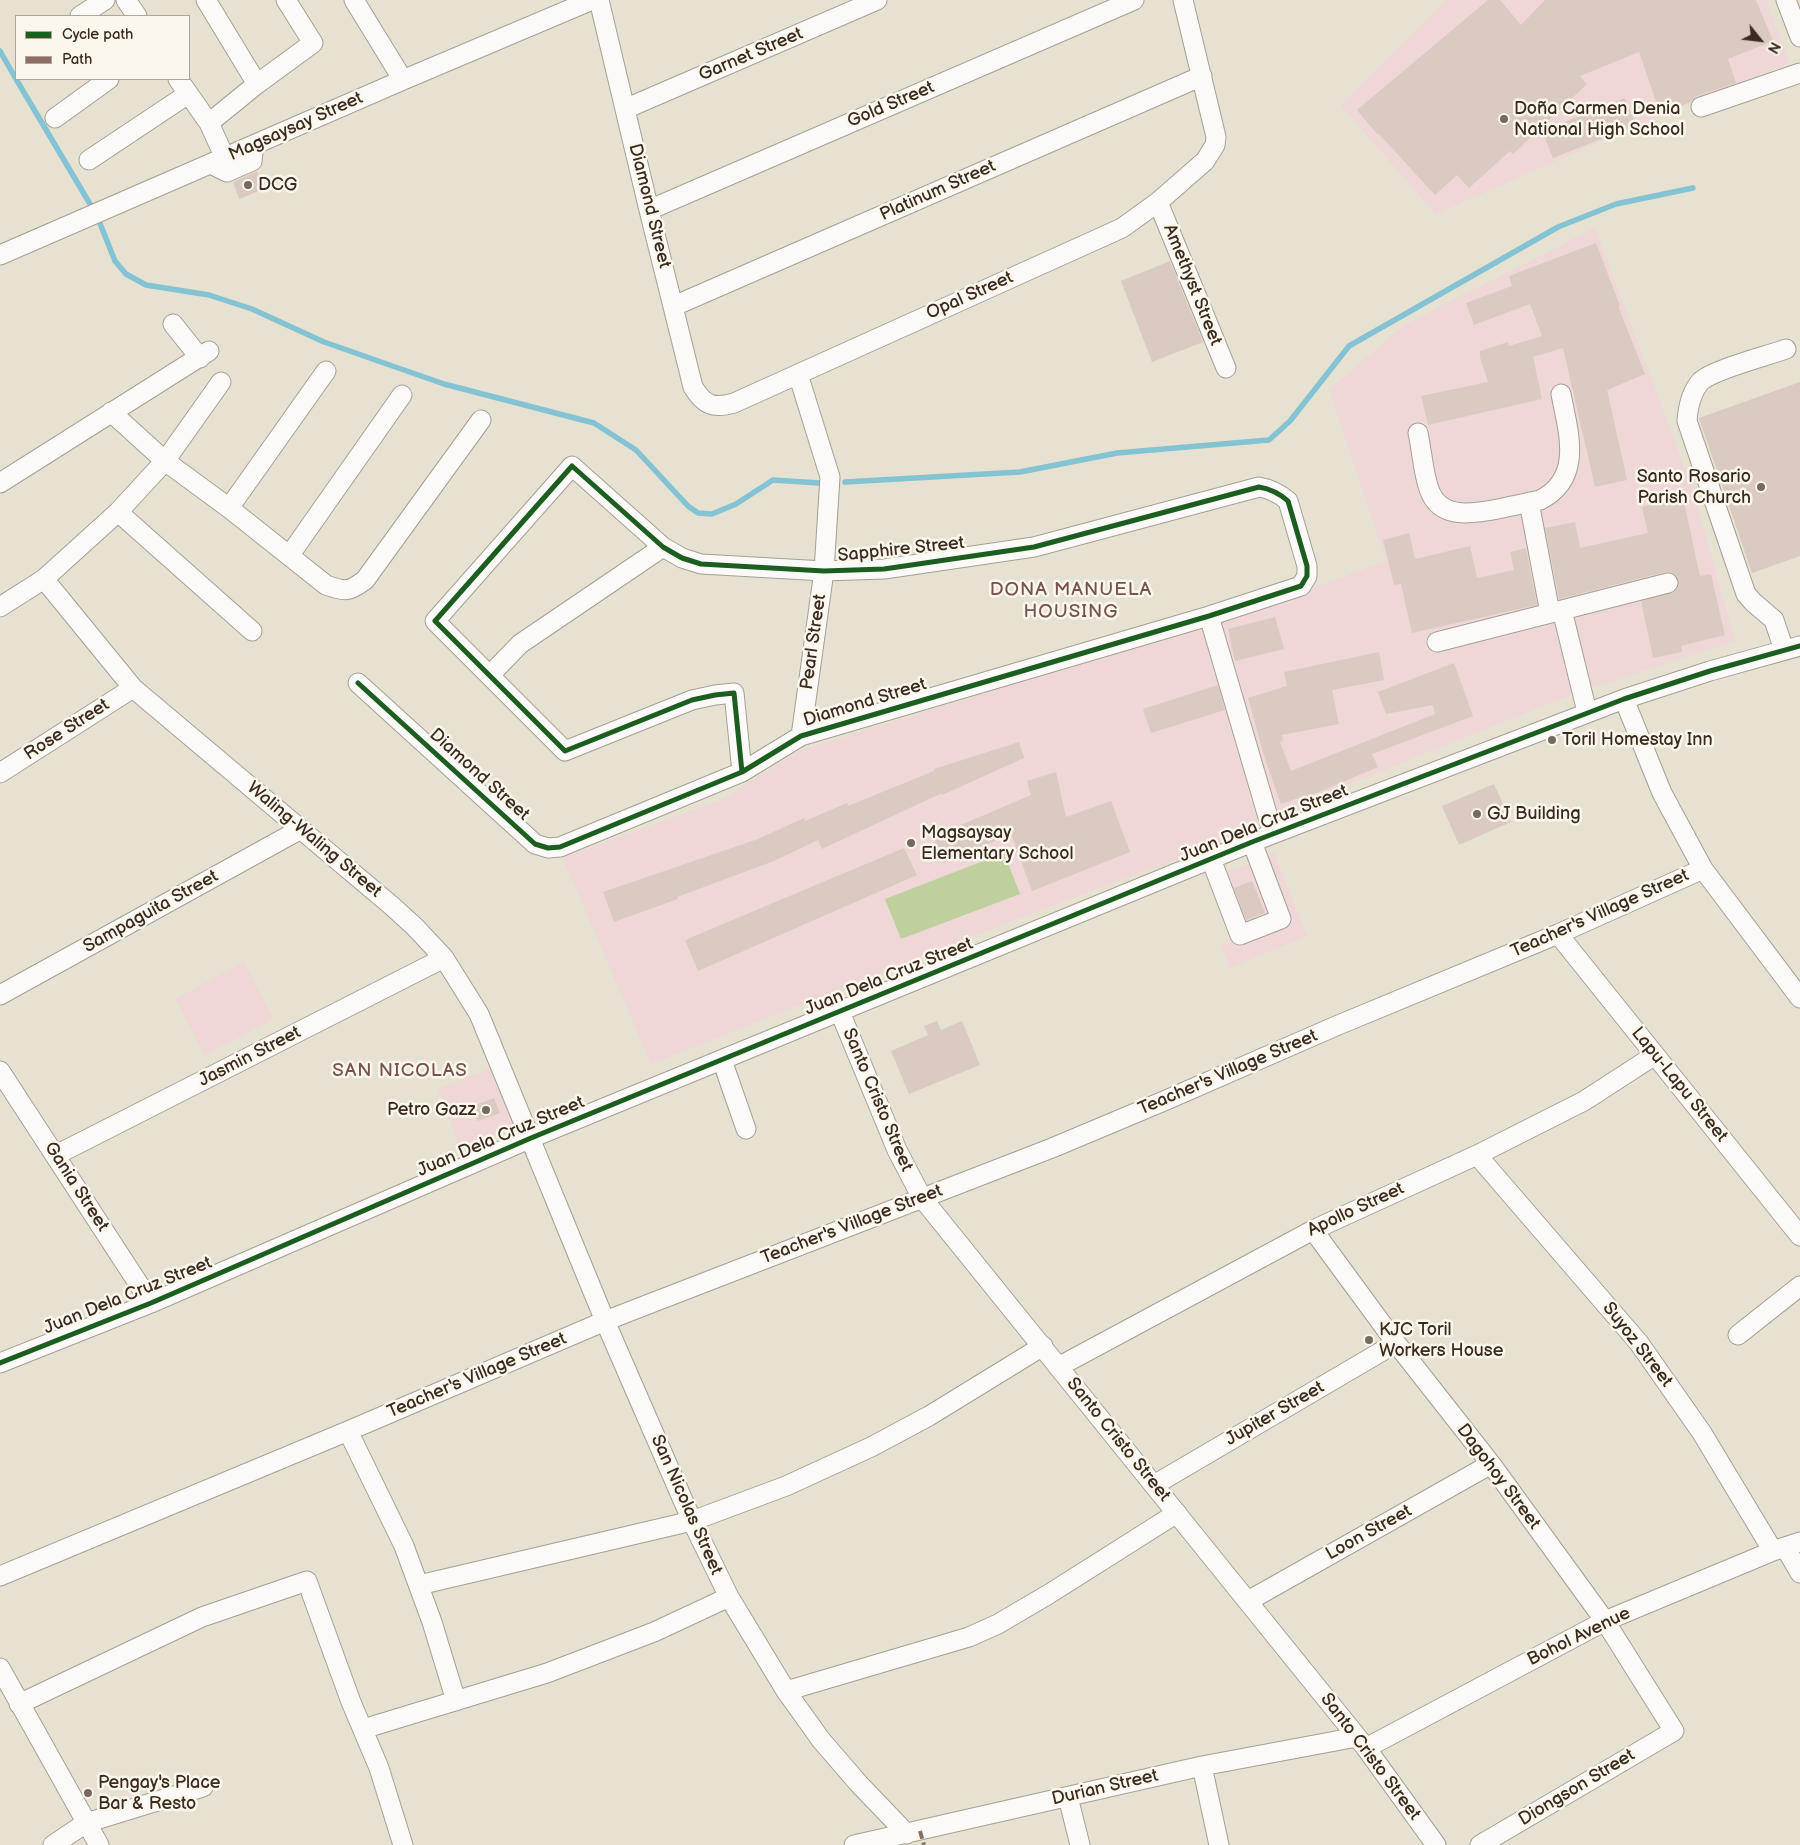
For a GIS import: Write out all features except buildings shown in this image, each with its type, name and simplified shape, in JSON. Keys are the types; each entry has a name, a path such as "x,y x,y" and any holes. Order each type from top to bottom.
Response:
{"street":[{"path":"82,15 105,0"},
{"path":"126,0 136,15"},
{"path":"206,0 257,84"},
{"path":"209,123 257,84 313,43 286,0"},
{"path":"354,0 403,80"},
{"path":"369,23 372,0"},
{"name":"Magsaysay Street","path":"0,255 592,0"},
{"name":"Diamond Street","path":"599,0 693,387 700,398 711,405"},
{"name":"Garnet Street","path":"625,109 878,0"},
{"name":"Gold Street","path":"649,210 1134,0"},
{"path":"1183,0 1202,76"},
{"path":"1786,0 1800,37"},
{"path":"1701,106 1800,73"},
{"name":"Opal Street","path":"711,405 721,407 734,404 1122,228 1158,202 1197,168 1211,153 1215,145 1216,136 1202,76"},
{"name":"Platinum Street","path":"674,306 1202,76"},
{"path":"55,118 108,80"},
{"path":"89,160 183,86 209,123 218,161"},
{"name":"Amethyst Street","path":"1158,202 1226,368"},
{"path":"0,483 205,354 173,324"},
{"path":"1786,350 1712,374 1701,382 1694,392 1689,406 1687,421 1746,594 1774,620 1792,648"},
{"path":"229,508 326,371"},
{"name":"Pearl Street","path":"798,374 830,477 824,571 801,736"},
{"path":"0,607 44,580 118,512 165,461 221,382"},
{"path":"1418,433 1429,489 1434,500 1446,510 1472,514 1529,502 1550,495 1566,473 1570,456 1570,440 1561,394"},
{"path":"289,556 402,395"},
{"path":"112,412 165,461 229,508 326,585 341,590 353,589 365,580 481,420"},
{"name":"Sapphire Street","path":"490,675 434,621 572,466 663,547 682,558 701,564 824,571 884,569 1034,547 1259,487 1270,488 1288,501 1307,566 1306,576 1301,586"},
{"path":"1529,502 1556,612 1587,712"},
{"path":"118,512 252,631"},
{"path":"663,547 520,644 490,675 566,751 692,700 734,693 742,772"},
{"name":"Waling-Waling Street","path":"44,580 133,688 416,927 444,958 479,1014 531,1138"},
{"path":"1437,642 1668,583"},
{"name":"Diamond Street","path":"358,683 535,844 548,848 560,846 742,772 801,736 1209,616 1301,586"},
{"path":"1209,616 1273,834"},
{"name":"Juan Dela Cruz Street","path":"0,1363 151,1303 531,1138 1252,842 1587,712 1792,648"},
{"name":"Rose Street","path":"0,773 133,688"},
{"path":"1624,699 1662,793 1703,870 1800,998"},
{"name":"Sampaguita Street","path":"0,995 301,829"},
{"path":"1211,859 1240,935 1282,919 1252,842"},
{"name":"Teacher's Village Street","path":"0,1576 348,1431 605,1320 1052,1148 1336,1026 1558,934 1703,870"},
{"name":"Lapu-Lapu Street","path":"1558,934 1800,1236"},
{"name":"Jasmin Street","path":"56,1155 444,958"},
{"name":"Santo Cristo Street","path":"840,1012 897,1150 922,1198 1361,1742 1436,1845"},
{"name":"Apollo Street","path":"1058,1367 1312,1230 1477,1155 1584,1101 1655,1055"},
{"path":"722,1060 746,1129"},
{"name":"Gania Street","path":"0,1071 151,1303"},
{"name":"San Nicolas Street","path":"531,1138 605,1320 692,1520 729,1597 786,1691 821,1740 906,1834"},
{"name":"Suyoz Street","path":"1477,1155 1639,1343 1702,1433 1786,1547 1800,1573"},
{"name":"Dagohoy Street","path":"1312,1230 1396,1343 1491,1464 1604,1621 1674,1731"},
{"path":"1738,1335 1800,1286"},
{"name":"Jupiter Street","path":"1154,1485 1396,1343"},
{"path":"419,1586 692,1520 786,1486 929,1416 1043,1346"},
{"path":"348,1431 404,1546 456,1700"},
{"name":"Loon Street","path":"1248,1601 1491,1464"},
{"path":"786,1691 969,1637 998,1624 1177,1513"},
{"name":"Bohol Avenue","path":"1361,1742 1604,1621 1786,1547"},
{"path":"10,1698 202,1617 307,1580 351,1702 380,1768 402,1845"},
{"path":"362,1729 556,1670 654,1632 729,1597"},
{"path":"0,1668 10,1698 99,1845"},
{"name":"Diongson Street","path":"1480,1845 1674,1731"},
{"name":"Durian Street","path":"854,1845 1202,1766 1361,1742"},
{"path":"1202,1766 1219,1845"},
{"path":"53,1845 86,1822 203,1787"},
{"path":"1068,1797 1080,1845"}],"shaded area":[{"name":"Doña Carmen Denia National High School","path":"1446,0 1766,0 1789,63 1624,131 1436,214 1341,106"},
{"path":"1595,228 1692,487 1735,641 1570,695 1273,815 1214,625 1386,561 1329,390 1404,325"},
{"name":"Magsaysay Elementary School","path":"1203,625 1259,829 1035,912 651,1064 563,858 721,800 799,751"},
{"path":"1274,853 1307,936 1230,968 1221,945 1233,940 1209,880"},
{"path":"244,962 274,1019 205,1055 175,999"},
{"path":"492,1068 514,1127 460,1148 438,1089"}],"green space":[{"path":"1004,853 1020,894 901,939 885,899"}],"waterway":[{"path":"0,51 15,77"},
{"path":"17,80 90,204"},
{"path":"845,482 1020,472 1117,453 1269,440 1290,421 1349,346 1558,227 1616,204 1693,188"},
{"path":"99,221 115,261 126,274 146,285 209,295 252,309 324,342 444,384 594,423 636,450 688,506 698,513 712,514 736,504 773,480 819,483"}],"marked path":[{"path":"920,1831 924,1845"}],"cycle path":[{"path":"358,683 535,844 548,848 560,847 742,772 801,736 1209,616 1301,586 1307,576 1307,566 1288,501 1275,492 1259,487 1034,547 884,569 824,571 701,564 682,558 663,547 572,466 435,621 565,751 692,700 734,693 742,772"},
{"path":"0,1363 151,1303 531,1138 1252,842 1624,699 1710,671 1800,646"}],"place":[{"name":"Doña Carmen Denia National High School","path":"1504,119"},
{"name":"DCG","path":"248,185"},
{"name":"Santo Rosario Parish Church","path":"1761,487"},
{"name":"Toril Homestay Inn","path":"1552,740"},
{"name":"GJ Building","path":"1477,814"},
{"name":"Magsaysay Elementary School","path":"911,843"},
{"name":"Petro Gazz","path":"486,1110"},
{"name":"KJC Toril Workers House","path":"1369,1340"},
{"name":"Pengay's Place Bar & Resto","path":"88,1793"}],"district":[{"name":"DONA MANUELA HOUSING","path":"1071,601"},
{"name":"SAN NICOLAS","path":"400,1071"}]}
